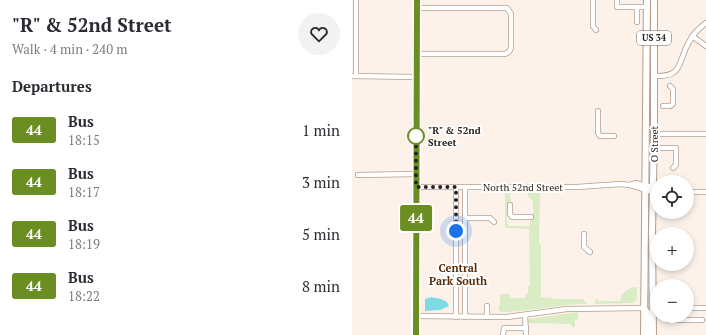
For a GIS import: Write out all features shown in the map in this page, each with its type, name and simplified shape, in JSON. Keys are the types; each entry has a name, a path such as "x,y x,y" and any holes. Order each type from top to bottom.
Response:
{"main road":[{"path":"416,335 417,0"},
{"name":"O Street","path":"644,335 647,0"},
{"name":"O Street","path":"654,0 655,175"},
{"name":"O Street","path":"655,219 655,279"},
{"path":"644,261 647,276 647,302 650,307"},
{"path":"644,308 648,314 649,335"},
{"name":"O Street","path":"653,335 654,323"}],"street":[{"path":"356,0 354,76 417,76"},
{"path":"593,0 593,26 596,30"},
{"path":"617,0 617,7 647,7"},
{"path":"637,7 637,22"},
{"path":"417,8 506,8 511,14 511,48 506,54 417,54"},
{"path":"654,76 668,75 675,71 692,36 706,23"},
{"path":"692,36 706,46"},
{"path":"663,106 670,106 673,104 673,89 670,86"},
{"path":"598,110 599,135 614,136"},
{"path":"654,134 706,134"},
{"path":"654,148 676,148 676,165 672,168"},
{"path":"358,175 416,174"},
{"name":"North 52nd Street","path":"416,187 577,187 616,184 630,185 635,183 650,188"},
{"path":"456,187 456,317"},
{"path":"465,187 465,317"},
{"path":"694,192 706,192"},
{"path":"511,204 510,214 512,217 531,216"},
{"path":"465,218 490,218 494,222"},
{"path":"584,234 584,247 590,252"},
{"path":"487,306 487,317"},
{"path":"416,316 507,317 567,309 644,308"},
{"path":"694,308 706,308"},
{"path":"525,315 526,335"},
{"path":"694,320 702,320"},
{"path":"504,335 504,328 526,328"}],"green space":[{"path":"505,193 510,193 511,201 507,205 507,223 509,226 529,226 530,221 533,218 533,202 528,193 540,193 539,244 541,244 541,297 553,299 583,299 587,304 500,312 498,308 500,305 500,294 509,294 510,298 525,298 525,294 528,294 528,286 530,286 529,229 505,227"},
{"path":"637,287 637,299 633,303 595,304 596,297 599,301 620,301 621,296 625,291"},
{"path":"578,312 578,319 575,320 575,327 572,327 571,324 528,323 529,319"}],"water":[{"path":"431,297 447,302 449,306 440,310 425,311 425,299"}],"bus line":[{"name":"44","path":"416,335 417,0"}],"place":[{"name":"\"R\" & 52nd Street","path":"416,136"}],"district":[{"name":"Central Park South","path":"458,274"}],"route":[{"path":"416,136 416,134 416,187 456,187 456,231"}]}
